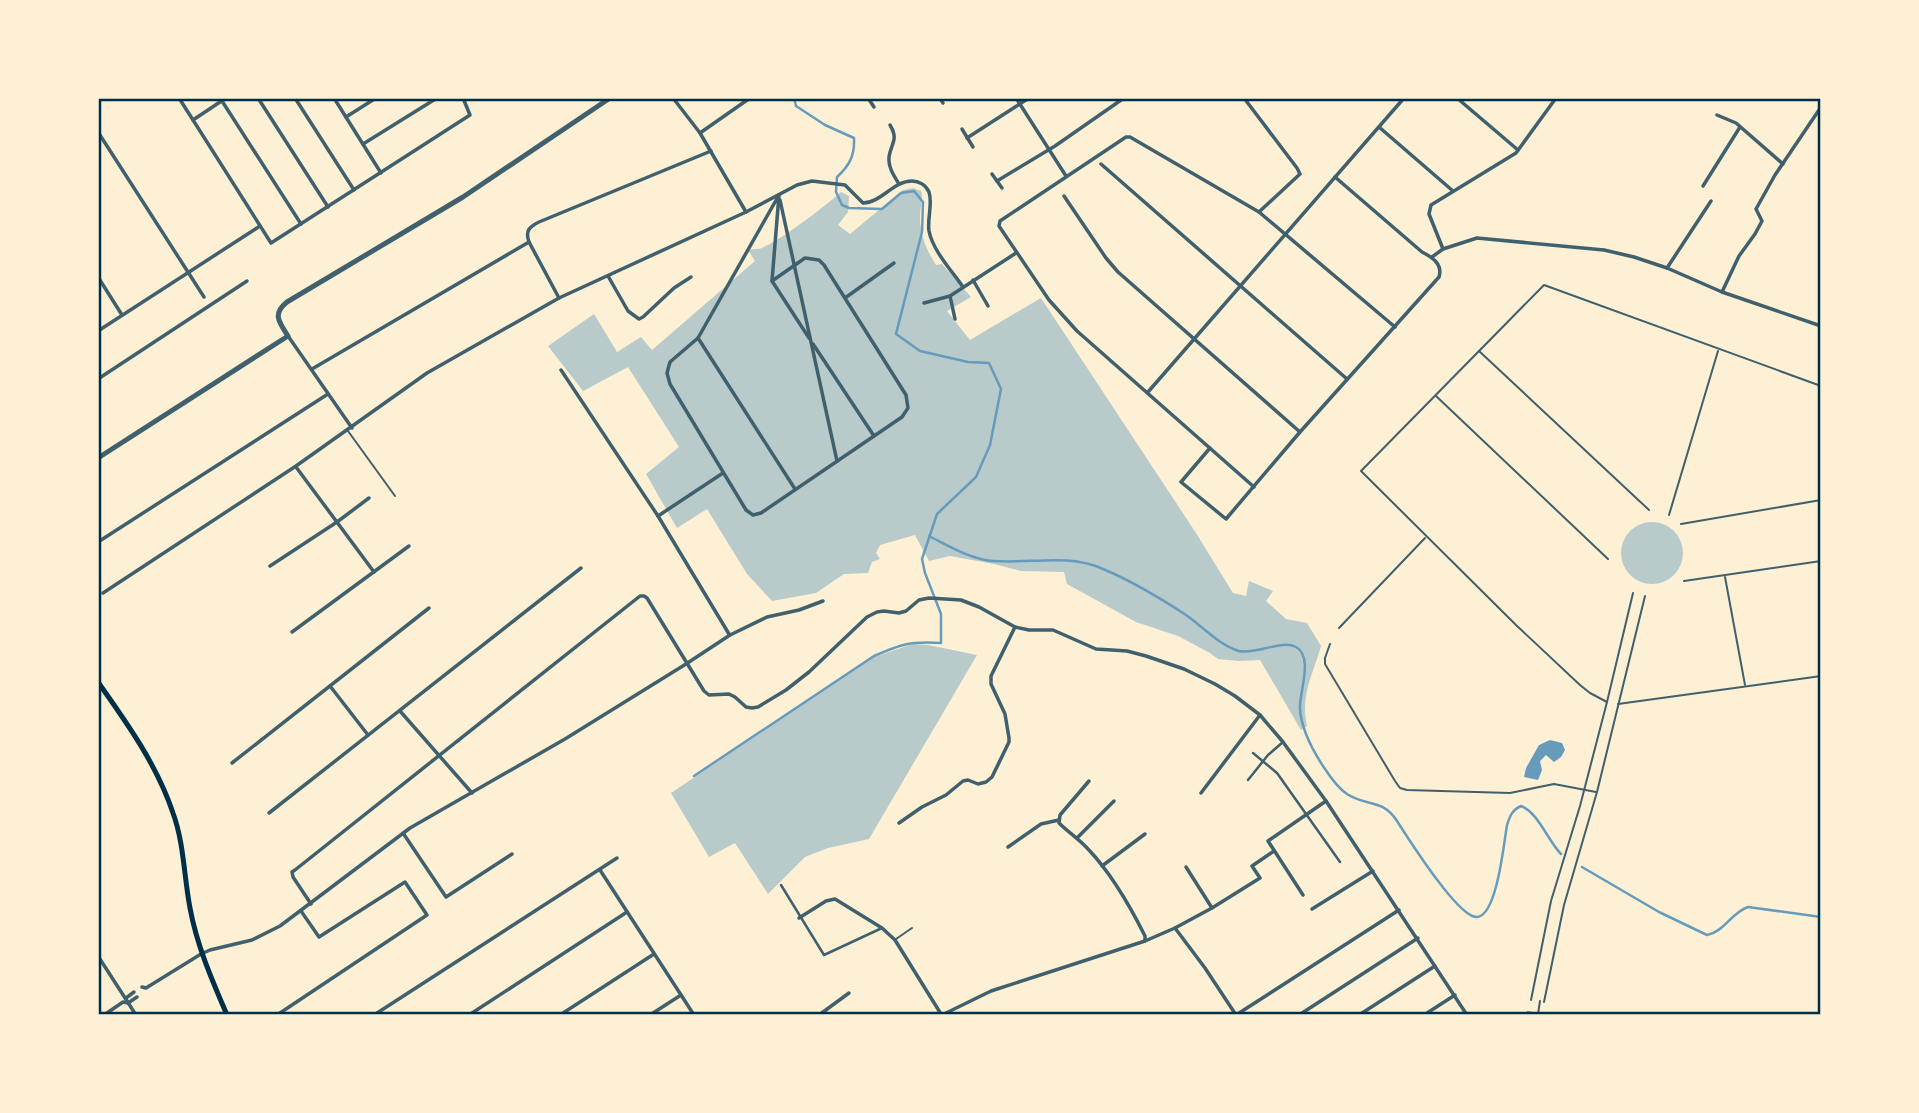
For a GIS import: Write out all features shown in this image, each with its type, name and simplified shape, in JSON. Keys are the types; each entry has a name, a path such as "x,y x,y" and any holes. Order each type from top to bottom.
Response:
{"main road":[{"path":"98,682 146,754 173,811 201,954 227,1015"}],"street":[{"path":"179,98 271,243 470,116 463,98"},
{"path":"258,98 328,207"},
{"path":"295,98 354,190"},
{"path":"334,98 381,173"},
{"path":"345,117 376,98"},
{"path":"363,144 437,98"},
{"path":"349,429 280,323 278,312 287,302 463,197 610,98"},
{"path":"673,98 700,132 746,212"},
{"path":"700,132 750,98"},
{"path":"868,98 874,107"},
{"path":"940,98 943,103"},
{"path":"1016,98 1067,177"},
{"path":"967,138 1029,98"},
{"path":"997,181 1050,150 1124,98"},
{"path":"1244,98 1300,174 1259,212"},
{"path":"1148,393 1404,98"},
{"path":"1457,98 1518,150"},
{"path":"1443,249 1429,214 1429,207 1518,150 1556,98"},
{"path":"193,120 224,99 301,224"},
{"path":"1722,292 1738,256 1762,221 1756,209 1821,107"},
{"path":"1717,115 1740,127 1783,164"},
{"path":"890,125 895,141 889,159 890,167 899,184"},
{"path":"1378,127 1452,191"},
{"path":"1703,186 1740,127"},
{"path":"962,129 973,147"},
{"path":"98,132 204,297"},
{"path":"1254,487 1092,345 1062,315 1016,253 999,226 1000,221 1127,137 1259,212 1395,327"},
{"path":"559,298 529,242 528,229 539,222 711,151"},
{"path":"1101,164 1348,380"},
{"path":"992,174 1002,188"},
{"path":"1210,447 1181,482 1226,519 1439,276 1439,268 1432,257 1335,177"},
{"path":"103,593 296,466 439,366 559,298 797,186 812,181 838,184 845,186 863,203 869,203 899,184 911,181 921,183 927,188 930,202 930,235 963,287"},
{"path":"779,195 772,281 874,436"},
{"path":"772,281 805,258 818,260 824,265 906,395 908,408 902,417 761,513 753,515 746,510 723,473 667,378 667,373 670,362 698,338 779,195"},
{"path":"779,195 837,461"},
{"path":"1064,196 1112,265 1300,432"},
{"path":"1667,268 1711,201"},
{"path":"98,331 260,226"},
{"path":"1432,257 1443,249 1468,240 1487,238 1604,250 1667,268 1722,292 1821,326"},
{"path":"312,369 529,242"},
{"path":"924,303 950,296 1016,253"},
{"path":"845,298 894,263"},
{"path":"608,276 628,311 639,319 674,288 691,277"},
{"path":"98,277 122,315"},
{"path":"98,379 247,281"},
{"path":"973,281 988,306"},
{"path":"950,296 956,319"},
{"path":"98,458 288,336"},
{"path":"698,338 795,489"},
{"path":"561,370 658,516 730,635"},
{"path":"98,542 328,394"},
{"path":"296,466 374,572"},
{"path":"658,516 723,473"},
{"path":"270,566 369,498"},
{"path":"292,632 409,546"},
{"path":"269,813 581,568"},
{"path":"311,904 292,872 632,601 644,596 704,691 709,695 729,694 746,707 752,708 758,707 809,672 867,617 877,612 906,611 919,600 944,598 961,600 979,607 1016,627 1053,630 1096,649 1127,652 1175,666 1214,684 1259,715 1283,742 1326,801 1467,1015"},
{"path":"144,989 201,954 252,940 273,930 403,833 565,739 730,635 767,617 823,601"},
{"path":"232,763 429,608"},
{"path":"899,823 963,781 978,784 992,777 1009,738 1005,714 991,684 991,676 1016,627"},
{"path":"330,686 368,735"},
{"path":"400,710 472,793"},
{"path":"1201,793 1259,715"},
{"path":"1248,780 1283,742"},
{"path":"1253,753 1277,773 1340,862"},
{"path":"1089,781 1060,814 1060,825 1077,838 1102,866 1145,936 1145,941"},
{"path":"1077,838 1114,801"},
{"path":"1303,895 1268,841 1326,801"},
{"path":"1008,847 1041,824 1059,820"},
{"path":"403,833 446,897 512,854"},
{"path":"1102,866 1145,834"},
{"path":"799,918 825,901 835,899 882,928 895,940 941,1015 991,991 1145,941 1175,928 1260,878 1252,866 1274,851"},
{"path":"374,1015 617,858"},
{"path":"1186,867 1212,908"},
{"path":"599,869 694,1015"},
{"path":"1312,909 1373,870"},
{"path":"277,1015 427,915 405,882 320,937 301,911"},
{"path":"781,885 824,956 882,928"},
{"path":"1175,928 1236,1015 1399,910"},
{"path":"469,1015 627,912"},
{"path":"1300,1015 1418,939"},
{"path":"560,1015 654,954"},
{"path":"98,956 136,1015"},
{"path":"1359,1015 1435,966"},
{"path":"819,1015 849,993"},
{"path":"104,1015 136,994"},
{"path":"650,1015 681,995"},
{"path":"1424,1015 1455,995"},
{"path":"1528,1013 1540,1015"}],"lane":[{"path":"1607,702 1580,685 1361,471 1544,285 1821,386"},
{"path":"1669,515 1718,350"},
{"path":"1479,351 1649,510"},
{"path":"1435,395 1608,559"},
{"path":"349,429 395,496"},
{"path":"1681,524 1821,499"},
{"path":"1339,628 1426,537"},
{"path":"1684,581 1821,561"},
{"path":"1724,575 1745,687"},
{"path":"1531,1000 1551,901 1584,790 1633,593"},
{"path":"1544,1002 1561,915 1597,792 1645,596"},
{"path":"1330,644 1325,664 1400,788 1501,793 1554,784 1597,792"},
{"path":"1618,704 1821,676"},
{"path":"895,940 912,928"},
{"path":"1540,1002 1540,1015"}],"shaded area":[{"path":"913,188 922,194 921,228 929,253 936,265 942,264 971,297 947,311 970,340 1041,298 1233,593 1246,596 1249,581 1273,591 1266,601 1286,619 1307,623 1321,646 1306,695 1307,726 1301,730 1260,660 1218,659 1178,636 1136,622 1067,584 1064,572 1021,571 950,556 929,561 915,535 880,545 876,553 880,559 872,562 868,573 844,574 816,593 772,601 747,574 707,509 677,528 646,474 679,447 628,367 583,391 548,346 594,314 617,352 641,337 652,350 755,261 748,250 759,249 777,240 841,192 849,196 848,212 838,225 850,234 903,190"},
{"path":"1652,522 1664,524 1674,531 1681,541 1681,565 1674,575 1664,582 1652,584 1640,582 1630,575 1623,565 1621,553 1623,541 1630,531 1640,524"},
{"path":"913,644 977,655 869,839 828,848 805,857 768,894 735,843 709,857 671,793 874,657"}],"water":[{"path":"1550,740 1562,743 1565,750 1561,757 1554,762 1546,755 1540,761 1542,770 1538,780 1524,777 1539,745"}],"waterway":[{"path":"694,776 874,656 906,644 941,643 941,614 922,559 937,514 976,477 990,445 1001,389 989,363 968,362 920,351 896,334 922,232 923,202 914,191 901,193 882,209 849,208 842,205 836,192 837,177 850,160 854,138 825,125 796,106 794,98"},
{"path":"929,536 960,552 984,560 1063,560 1090,564 1156,596 1218,640 1239,651 1284,645 1296,647 1301,652 1305,667 1300,701 1302,721 1309,741 1323,766 1347,794 1380,806 1391,814 1446,892 1469,914 1477,917 1490,905 1507,825 1512,814 1521,806 1533,814 1561,854"},
{"path":"1582,867 1659,912 1707,935 1748,907 1821,917"}]}
